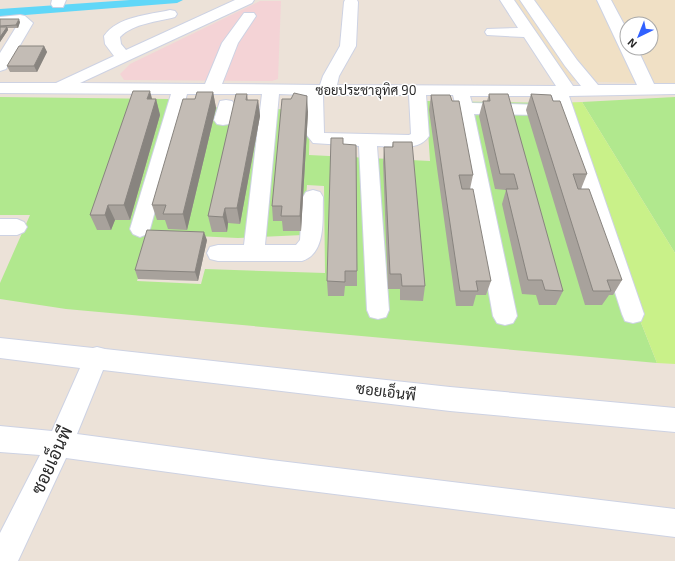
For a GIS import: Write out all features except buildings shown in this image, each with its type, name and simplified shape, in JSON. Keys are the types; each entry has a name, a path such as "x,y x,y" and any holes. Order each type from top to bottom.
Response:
{"street":[{"path":"508,0 564,91 633,314"},
{"path":"527,0 571,63 594,91"},
{"path":"604,0 619,29"},
{"path":"351,2 348,46 345,54 319,95 315,134 319,139 412,142 420,136 417,91"},
{"path":"58,87 123,57 246,6"},
{"path":"211,90 246,6"},
{"path":"123,57 113,44 112,36 116,30 125,26 170,14"},
{"path":"0,21 20,19 26,23 0,66"},
{"path":"492,32 529,33"},
{"path":"632,56 647,86 675,82"},
{"name":"ซอยประชาอุทิศ 90","path":"270,97 417,91 463,100 564,91 594,91 647,86 675,89"},
{"path":"0,88 58,87 178,97 224,112 270,97"},
{"path":"178,97 211,90 270,97"},
{"path":"140,229 178,97"},
{"path":"254,253 270,97"},
{"path":"419,108 463,100 543,110"},
{"path":"463,100 505,316"},
{"path":"368,141 378,310"},
{"path":"218,253 302,253 310,242 313,197"},
{"name":"ซอยเอ็นพี","path":"0,348 97,357 450,399 675,420"},
{"name":"ซอยเอ็นพี","path":"2,561 59,444 97,357"},
{"path":"0,438 59,444 271,473 675,523"}],"shaded area":[{"path":"509,0 675,0 675,84 566,81"},
{"path":"260,1 281,1 278,79 272,81 124,80 120,74 130,64"}],"green space":[{"path":"0,97 169,99 167,106 310,110 309,155 430,161 426,101 554,103 657,363 66,309 0,299 0,283 30,215 0,215","holes":["307,185 324,186 325,273 205,269 201,284 137,281 153,234 238,238 303,235"]},
{"path":"675,97 675,253 582,102"},
{"path":"582,102 675,253 675,364 657,363 554,103"}],"waterway":[{"path":"0,13 177,0"}]}
